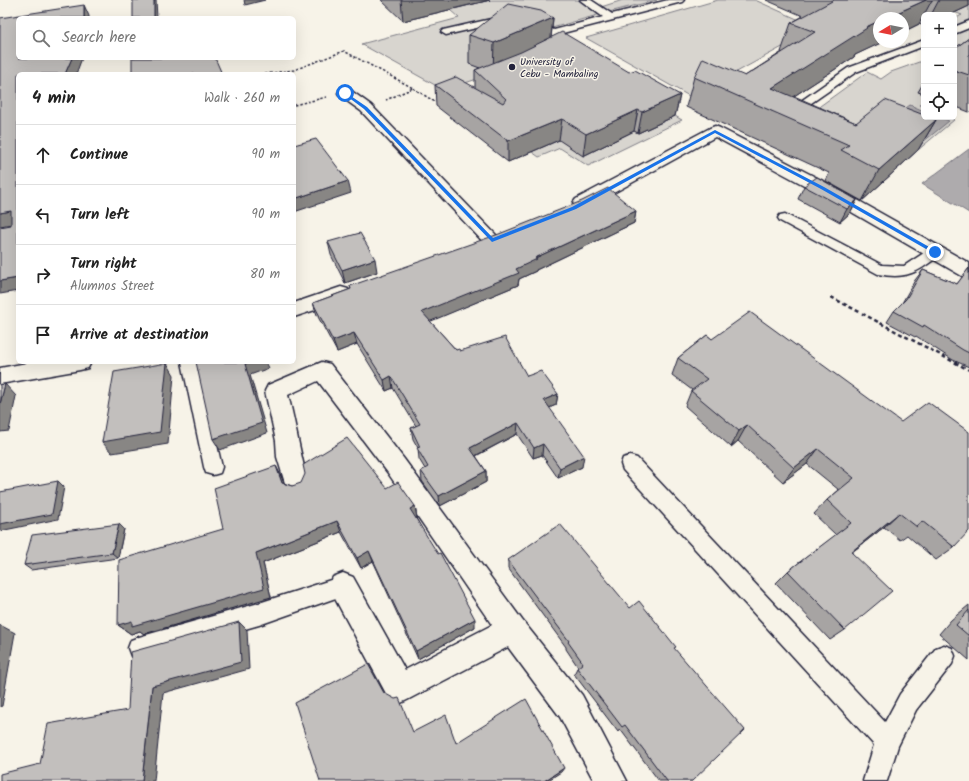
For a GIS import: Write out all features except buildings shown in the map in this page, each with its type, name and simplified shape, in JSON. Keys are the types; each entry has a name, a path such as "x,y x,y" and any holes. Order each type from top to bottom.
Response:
{"street":[{"path":"345,93 366,108 492,240"},
{"path":"567,211 715,131 823,188 969,271"},
{"path":"296,309 360,287"},
{"path":"0,376 69,364"},
{"path":"297,485 289,457 288,441 276,391 322,370 396,466 512,630 571,706 611,781"},
{"path":"342,586 399,689 512,630"}],"lane":[{"path":"585,0 611,18"},
{"path":"552,33 678,0"},
{"path":"446,32 502,19 518,20 538,25 552,33 559,48 582,57"},
{"path":"957,30 969,24"},
{"path":"780,120 852,70 921,44"},
{"path":"785,218 878,270 894,273 909,271 935,252"},
{"path":"190,364 213,467"},
{"path":"630,464 887,742"},
{"path":"139,648 259,614 342,586"},
{"path":"875,781 887,742 908,702 944,656"}],"path":[{"path":"280,72 294,70 344,51 413,88 435,102"},
{"path":"366,108 413,88"},
{"path":"296,105 345,93"},
{"path":"831,297 969,370"}],"shaded area":[{"path":"490,0 581,0 601,14 552,28 470,64 495,73 444,90 361,44 459,18 450,10"},
{"path":"623,0 657,0 609,12 601,7"},
{"path":"718,0 755,0 817,28 691,97 586,38"},
{"path":"969,5 969,57 957,52 957,18 962,15 954,12"},
{"path":"921,62 921,90 919,92 921,93 921,120 954,120 918,150 869,130 830,119 820,106 867,72 881,79 891,72"},
{"path":"504,103 638,133 675,116 682,120 588,166 560,148 539,157 532,152"},
{"path":"910,105 921,110 921,120 949,121 918,146 878,129"},
{"path":"969,149 969,213 922,184"}],"place":[{"name":"University of Cebu - Mambaling","path":"512,67"}],"route":[{"path":"345,93 366,108 475,225 492,241 574,208 715,131 823,188 935,252"}]}
